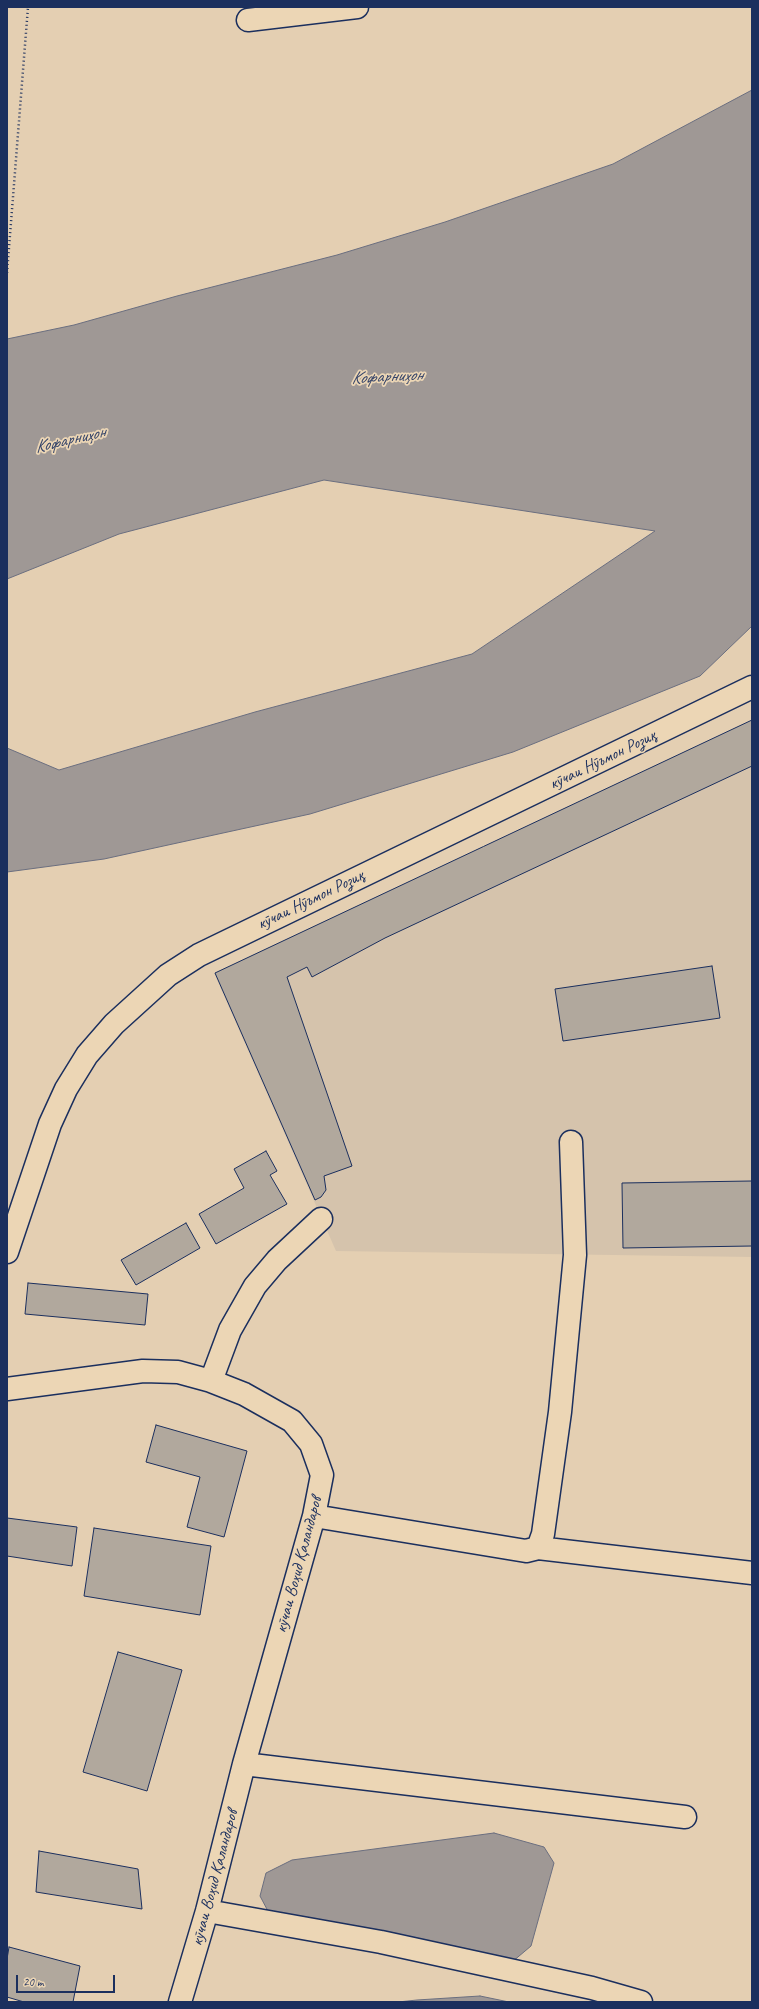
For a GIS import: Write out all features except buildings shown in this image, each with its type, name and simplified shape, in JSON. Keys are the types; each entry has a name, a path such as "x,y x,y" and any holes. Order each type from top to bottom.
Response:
{"street":[{"path":"248,20 357,7"},
{"name":"кӯчаи Нӯъмон Розиқ","path":"7,1252 50,1124 66,1089 87,1055 114,1024 168,975 198,955 752,688"},
{"path":"538,1548 543,1534 560,1412 575,1255 571,1142"},
{"path":"211,1381 230,1330 255,1286 276,1260 321,1219"},
{"name":"кӯчаи Воҳид Қаландаров","path":"7,1389 143,1371 178,1372 211,1381 244,1394 292,1421 311,1444 322,1475 314,1516 244,1764 207,1911 180,2002"},
{"path":"314,1516 526,1551 538,1548 752,1573"},
{"path":"244,1764 685,1817"},
{"path":"207,1911 381,1942 592,1988 641,2002"}],"path":[{"path":"7,273 28,7"}],"shaded area":[{"path":"752,720 752,1257 336,1251 214,973"}],"water":[{"name":"Кофарниҳон","path":"752,90 752,626 700,676 513,752 310,814 104,859 7,872 7,748 59,770 255,712 472,654 655,531 324,480 119,534 7,579 7,339 74,325 177,296 337,255 445,222 613,164"},
{"path":"494,1833 544,1847 554,1863 531,1946 512,1962 269,1913 260,1896 266,1873 292,1860"},
{"path":"480,1996 509,2002 398,2002 417,2000"}]}
